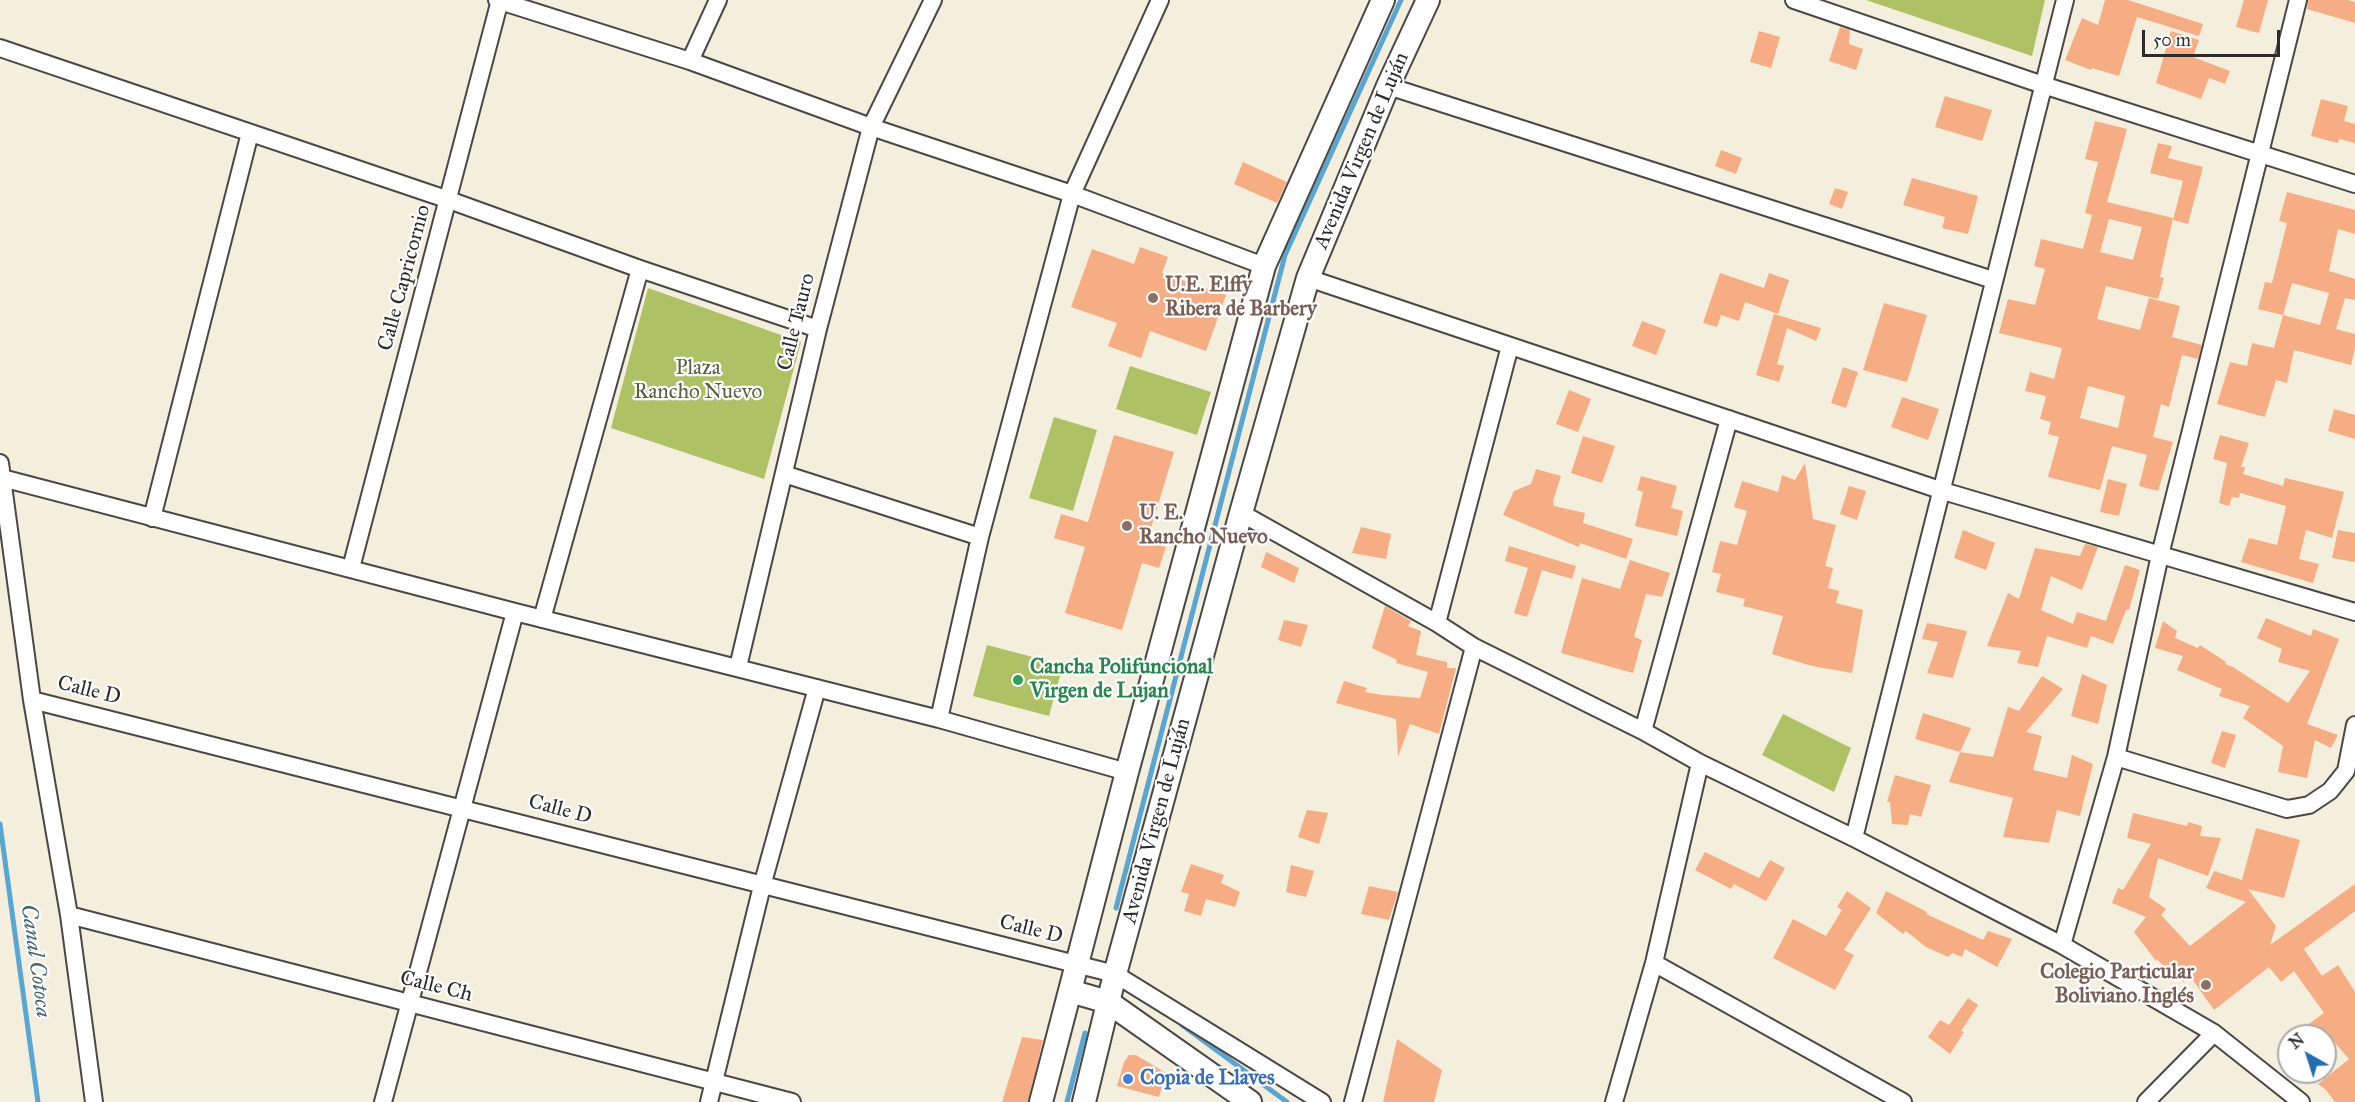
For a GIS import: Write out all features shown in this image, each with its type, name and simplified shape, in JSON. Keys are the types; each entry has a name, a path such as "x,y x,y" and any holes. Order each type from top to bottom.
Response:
{"main road":[{"name":"Avenida Virgen de Luján","path":"1041,1102 1127,772 1264,266 1383,0"},
{"name":"Avenida Virgen de Luján","path":"1084,1102 1115,974 1240,513 1308,278 1388,86 1428,0"},
{"path":"1070,991 1108,1002 1250,1102"}],"street":[{"path":"499,0 690,61 871,127 1072,194 1264,266"},
{"name":"Calle Capricornio","path":"351,568 449,200 499,0"},
{"path":"690,61 718,0"},
{"name":"Calle Tauro","path":"738,667 818,329 871,127 933,0"},
{"path":"939,719 980,537 1072,194 1160,0"},
{"path":"1794,0 2043,85 2355,184"},
{"path":"1854,838 2065,0"},
{"path":"2062,945 2116,757 2160,555 2298,0"},
{"path":"0,48 449,200 818,329"},
{"path":"1388,86 1994,280"},
{"path":"152,518 250,133"},
{"path":"542,619 640,268"},
{"path":"1308,278 1943,491 2355,612"},
{"path":"1437,623 1510,346"},
{"path":"1643,731 1729,419"},
{"path":"94,1102 69,915 32,700 1,471 152,518 939,719 1127,772"},
{"path":"784,474 980,537"},
{"path":"1240,513 1437,623 1474,647 2062,945 2214,1033 2301,1102"},
{"path":"383,1102 515,612"},
{"path":"1353,1102 1474,647"},
{"path":"709,1102 762,886 817,688"},
{"name":"Calle D","path":"32,700 1115,974 1322,1102"},
{"path":"2116,757 2287,809 2309,805 2351,774 2355,725"},
{"path":"1614,1102 1654,963 1700,763"},
{"name":"Calle Ch","path":"69,915 792,1102"},
{"path":"1654,963 1903,1102"},
{"path":"2146,1102 2214,1033"}],"green space":[{"path":"1866,0 2045,0 2032,56"},
{"name":"Plaza Rancho Nuevo","path":"648,288 801,342 764,479 611,428"},
{"path":"1130,366 1211,392 1197,435 1116,409"},
{"path":"1054,417 1097,430 1073,511 1029,498"},
{"name":"Cancha Polifuncional Virgen de Lujan","path":"987,645 1063,665 1049,716 973,696"},
{"path":"1783,714 1851,748 1834,792 1762,755"}],"building":[{"path":"2105,0 2128,0 2203,24 2199,36 2137,17 2119,76 2092,68 2091,70 2065,60 2082,18 2098,25"},
{"path":"2244,0 2268,0 2259,33 2236,27"},
{"path":"2308,0 2355,2 2355,23 2307,9"},
{"path":"1840,27 1850,30 1849,44 1863,49 1856,70 1829,61"},
{"path":"1759,31 1780,37 1771,68 1750,62"},
{"path":"2171,31 2199,40 2193,57 2230,71 2225,84 2209,78 2201,99 2156,83"},
{"path":"1945,96 1992,110 1982,141 1935,127"},
{"path":"2321,99 2348,106 2344,121 2355,124 2355,143 2339,139 2338,143 2311,136"},
{"path":"2095,121 2127,129 2107,202 2173,218 2160,277 2164,278 2158,299 2106,286 2097,319 2140,330 2149,298 2180,306 2172,337 2202,345 2198,359 2182,355 2169,407 2161,404 2153,437 2173,442 2158,491 2139,486 2147,455 2112,446 2100,490 2048,477 2059,437 2048,434 2051,422 2040,419 2046,396 2025,391 2030,372 2054,379 2062,348 1999,333 2008,299 2035,305 2045,269 2034,266 2041,239 2083,249 2092,215 2085,213 2098,162 2085,159","holes":["2109,219 2142,227 2133,260 2100,252","2088,386 2125,396 2118,428 2080,418"]},
{"path":"2158,143 2172,146 2168,158 2203,167 2188,224 2173,220 2183,181 2150,173"},
{"path":"1721,150 1742,158 1736,174 1715,166"},
{"path":"1243,162 1287,182 1277,203 1234,184"},
{"path":"1912,178 1978,196 1968,234 1942,228 1945,217 1903,205"},
{"path":"1835,188 1848,192 1842,209 1829,204"},
{"path":"2287,192 2355,210 2355,234 2338,229 2329,271 2355,279 2355,300 2345,298 2336,329 2355,334 2355,348 2351,365 2294,350 2287,383 2276,380 2265,417 2217,404 2230,362 2247,366 2252,343 2274,348 2283,315 2258,309 2265,282 2272,283 2287,223 2279,221","holes":["2292,283 2329,293 2320,325 2283,315"]},
{"path":"1140,247 1168,257 1162,273 1226,295 1206,351 1150,331 1141,358 1108,346 1117,323 1071,307 1092,249 1134,264"},
{"path":"1720,273 1764,288 1769,273 1789,280 1778,314 1745,302 1739,321 1721,315 1717,327 1703,323"},
{"path":"1884,303 1927,315 1907,382 1863,370"},
{"path":"1774,314 1821,328 1816,341 1787,328 1777,364 1784,366 1779,382 1756,375"},
{"path":"1642,321 1666,330 1656,355 1632,346"},
{"path":"1843,367 1858,372 1846,408 1831,403"},
{"path":"1569,390 1591,399 1578,432 1556,424"},
{"path":"1902,397 1939,409 1928,440 1891,427"},
{"path":"2334,409 2355,415 2355,439 2328,431"},
{"path":"1114,435 1174,452 1147,541 1166,547 1159,568 1142,563 1122,630 1065,613 1085,547 1054,538 1061,514 1088,522"},
{"path":"2220,435 2249,443 2241,467 2245,467 2243,474 2283,486 2285,478 2344,492 2332,538 2306,530 2299,559 2319,564 2313,583 2241,562 2249,538 2277,545 2286,506 2240,493 2239,498 2232,497 2229,506 2219,503 2227,463 2213,459"},
{"path":"1583,436 1615,446 1602,483 1571,473"},
{"path":"1805,463 1813,519 1836,525 1825,566 1833,568 1828,588 1839,591 1836,603 1863,610 1852,673 1812,666 1772,654 1783,616 1743,606 1745,599 1716,592 1721,574 1712,572 1720,541 1737,545 1747,511 1734,507 1742,481 1778,492 1782,475 1795,480"},
{"path":"1536,469 1561,476 1553,501 1554,506 1585,513 1583,523 1633,539 1626,559 1580,543 1579,547 1503,515 1514,491 1531,484"},
{"path":"1641,476 1677,486 1671,508 1683,511 1677,536 1635,526 1643,492 1637,490"},
{"path":"2108,479 2127,484 2119,516 2100,512"},
{"path":"1849,486 1866,491 1857,520 1840,514"},
{"path":"1361,527 1391,534 1386,559 1352,553"},
{"path":"1963,530 1995,543 1986,570 1954,558"},
{"path":"2338,530 2355,533 2355,562 2332,558"},
{"path":"2085,544 2098,547 2082,590 2051,576 2041,610 2073,624 2077,612 2106,621 2125,565 2140,570 2129,610 2126,610 2113,644 2091,636 2087,648 2047,636 2038,667 2017,663 2021,651 1987,646 2008,593 2019,599 2035,548 2080,556"},
{"path":"1509,546 1576,566 1572,579 1542,570 1527,617 1514,613 1528,568 1505,561"},
{"path":"1266,552 1299,568 1294,583 1261,567"},
{"path":"1630,560 1670,573 1662,597 1646,594 1634,637 1642,640 1633,673 1561,653 1582,578 1620,589"},
{"path":"1385,606 1411,621 1408,626 1421,631 1416,655 1447,662 1447,668 1456,668 1439,734 1410,724 1398,757 1396,719 1336,703 1344,681 1367,688 1365,692 1420,698 1428,672 1396,663 1397,660 1372,648"},
{"path":"2266,618 2311,636 2313,629 2339,639 2307,724 2338,735 2331,748 2315,740 2307,778 2278,772 2283,746 2243,718 2250,706 2219,696 2222,689 2177,670 2183,656 2155,648 2163,621 2177,631 2175,638 2198,648 2200,645 2226,662 2225,664 2288,703 2310,671 2278,662 2282,649 2257,638"},
{"path":"1284,620 1308,625 1301,647 1278,640"},
{"path":"1927,623 1967,631 1953,678 1927,673 1938,642 1922,639"},
{"path":"2082,674 2107,685 2098,724 2071,716"},
{"path":"2042,676 2063,689 2026,732 2042,736 2033,770 2067,778 2072,755 2093,764 2080,816 2057,810 2049,843 2003,837 2013,798 1949,782 1960,752 1993,757 2008,707 2019,711"},
{"path":"1923,713 1971,728 1960,752 1915,739"},
{"path":"2222,731 2236,735 2225,768 2211,763"},
{"path":"1895,775 1931,785 1921,817 1910,814 1908,825 1892,824 1890,802 1887,802"},
{"path":"1307,810 1328,813 1319,844 1298,837"},
{"path":"2133,813 2187,826 2188,822 2202,826 2200,836 2221,838 2208,876 2158,858 2149,897 2166,909 2161,915 2190,946 2246,902 2206,888 2214,871 2242,880 2256,828 2300,840 2284,898 2248,889 2276,926 2270,945 2355,884 2355,911 2304,949 2322,976 2338,965 2355,992 2355,1102 2335,1102 2318,1084 2337,1084 2337,1069 2349,1059 2337,1045 2337,1024 2309,1024 2324,1013 2294,971 2281,982 2269,967 2214,1010 2190,976 2183,982 2176,972 2172,975 2157,959 2156,961 2134,932 2146,917 2112,903 2118,888 2123,890 2151,844 2127,838"},
{"path":"1705,852 1759,878 1770,860 1785,868 1766,901 1734,884 1731,889 1695,870"},
{"path":"1191,864 1224,875 1221,883 1240,892 1235,907 1206,899 1201,916 1184,911 1189,894 1181,892"},
{"path":"1291,865 1314,871 1306,897 1286,892"},
{"path":"1369,886 1398,892 1389,920 1361,914"},
{"path":"1847,891 1871,908 1844,950 1854,955 1835,990 1773,958 1793,919 1826,936 1842,910 1837,907"},
{"path":"1886,891 1927,912 1926,914 1983,940 1988,931 2012,939 1997,967 1965,949 1962,957 1952,953 1948,957 1926,947 1906,931 1903,934 1876,913"},
{"path":"1968,998 1978,1005 1961,1031 1964,1032 1950,1054 1928,1037 1940,1020 1949,1025"},
{"path":"1022,1037 1043,1040 1028,1102 1002,1102"},
{"path":"1397,1039 1442,1070 1434,1102 1383,1102"},
{"path":"1129,1055 1136,1055 1166,1073 1159,1097 1117,1086 1124,1062"}],"waterway":[{"path":"1116,908 1285,255 1401,0"},
{"name":"Canal Cotoca","path":"0,824 38,1102"},
{"path":"1182,1025 1287,1102"},
{"path":"1067,1102 1085,1033"}],"place":[{"name":"U.E. Elffy Ribera de Barbery","path":"1153,298"},
{"name":"U. E. Rancho Nuevo","path":"1127,526"},
{"name":"Cancha Polifuncional Virgen de Lujan","path":"1018,680"},
{"name":"Colegio Particular Boliviano Inglés","path":"2206,985"},
{"name":"Copia de Llaves","path":"1128,1079"}]}
